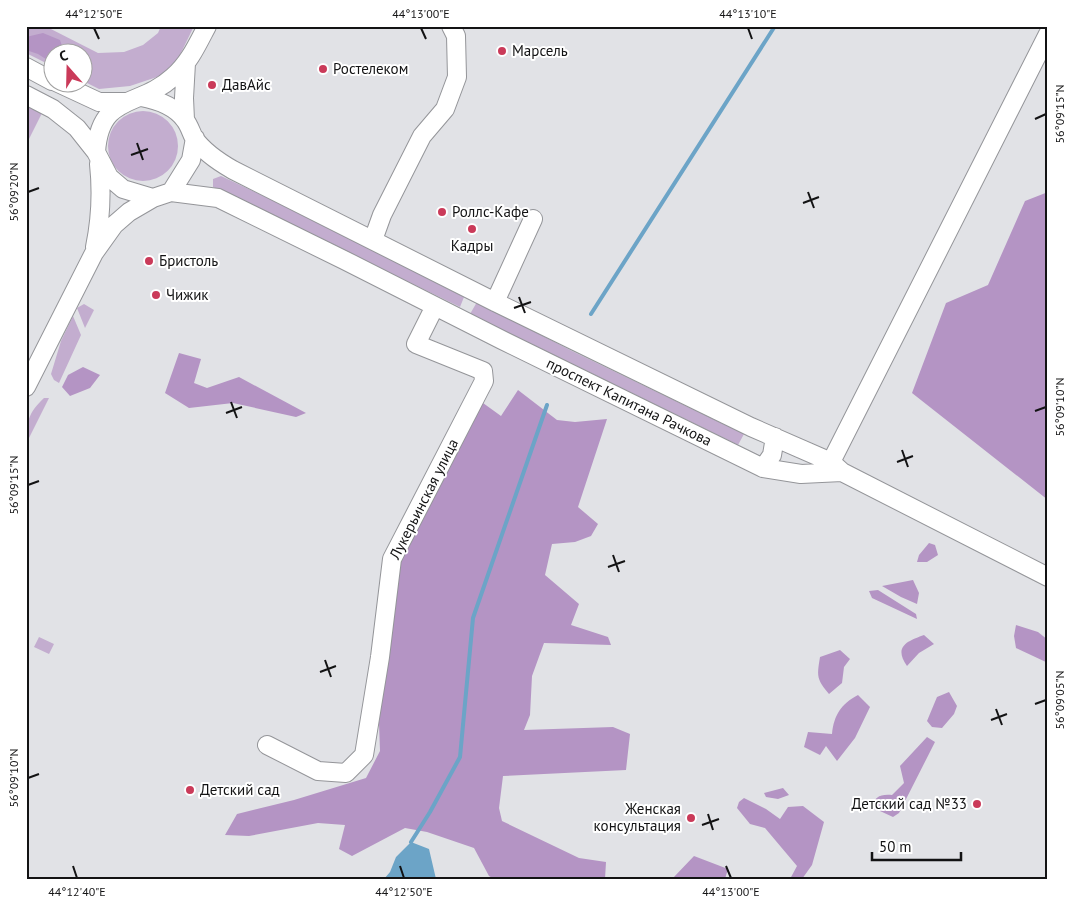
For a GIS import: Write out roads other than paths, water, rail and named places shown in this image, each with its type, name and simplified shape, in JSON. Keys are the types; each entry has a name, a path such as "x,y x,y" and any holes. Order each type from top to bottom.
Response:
{"street":[{"path":"94,253 100,224 102,194 97,140 101,124 112,111 155,91 167,82 186,64 207,26"},
{"path":"373,240 382,215 422,136 445,109 457,77 456,36 451,26"},
{"path":"77,92 99,102 158,100 175,110 185,120 195,138 207,152 234,170 495,302 836,467 1048,34"},
{"path":"185,120 186,64"},
{"path":"26,67 42,75"},
{"path":"53,109 56,92"},
{"path":"26,95 53,109 77,128 98,156 109,177 123,189 153,198"},
{"path":"26,387 94,253 114,225 128,212 153,198 171,192 191,160 195,138"},
{"name":"проспект Капитана Рачкова","path":"171,192 218,198 763,468 801,474 836,467 1048,577"},
{"path":"495,302 533,219"},
{"name":"Лукерьинская улица","path":"267,746 318,771 346,773 364,755 380,657 392,559 484,381 483,371 416,344 435,306"},
{"path":"763,468 772,455 774,437"}],"water":[{"path":"411,842 429,849 436,879 384,879 390,872 396,857"}],"waterway":[{"path":"591,314 775,26"},
{"path":"411,842 460,757 473,618 547,405"}],"place":[{"name":"Марсель","path":"502,51"},
{"name":"Ростелеком","path":"323,69"},
{"name":"ДавАйс","path":"212,85"},
{"name":"Роллс-Кафе","path":"442,212"},
{"name":"Кадры","path":"472,229"},
{"name":"Бристоль","path":"149,261"},
{"name":"Чижик","path":"156,295"},
{"name":"Детский сад","path":"190,790"},
{"name":"Детский сад №33","path":"977,804"},
{"name":"Женская консультация","path":"691,818"}]}
